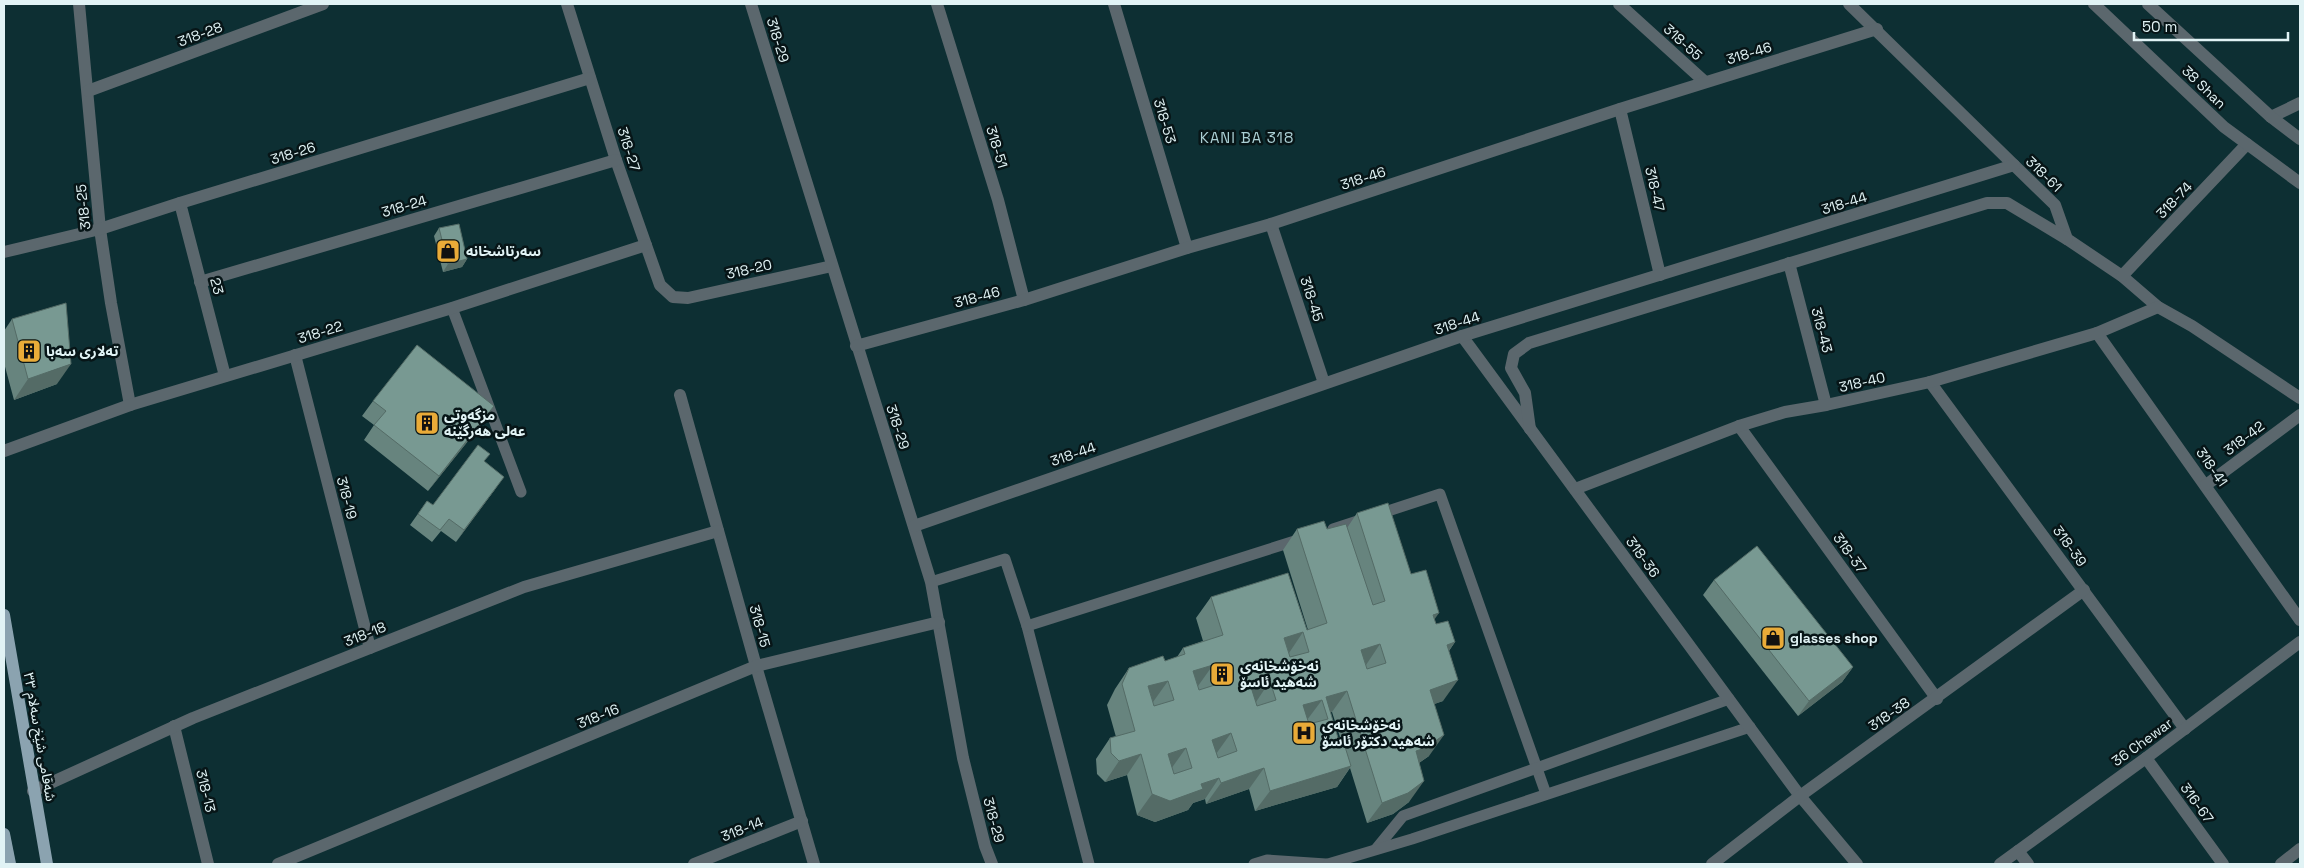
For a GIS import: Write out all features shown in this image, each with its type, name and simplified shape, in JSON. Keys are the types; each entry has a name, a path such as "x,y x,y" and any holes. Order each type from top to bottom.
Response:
{"main road":[{"name":"شەقامی شێخ سەلام ٣٣","path":"4,615 47,864"},
{"path":"4,834 10,864"}],"street":[{"name":"318-25","path":"79,4 100,229 111,303 130,405"},
{"name":"318-28","path":"88,92 324,4"},
{"name":"318-27","path":"567,4 616,160 660,285 673,297"},
{"name":"318-29","path":"751,4 931,582 962,758 985,846 992,864"},
{"name":"318-51","path":"937,4 998,200 1024,300"},
{"name":"318-53","path":"1114,4 1187,248"},
{"name":"318-55","path":"1619,4 1705,82"},
{"name":"318-61","path":"1849,4 2055,205 2067,239"},
{"name":"38 Shan","path":"2094,4 2224,127 2300,183"},
{"name":"38 Shan","path":"2148,4 2271,117 2300,139"},
{"name":"318-46","path":"856,346 1024,300 1187,248 1271,224 1620,109 1877,30"},
{"name":"318-26","path":"4,252 100,229 590,78"},
{"path":"2271,117 2300,103"},
{"name":"318-47","path":"1620,109 1660,276"},
{"name":"318-74","path":"2122,276 2248,144"},
{"name":"318-24","path":"200,282 616,160"},
{"name":"318-44","path":"914,526 1462,336 2014,165"},
{"name":"23","path":"180,203 226,376"},
{"path":"1530,429 1525,393 1511,368 1514,354 1529,342 1988,203 2007,203 2067,239 2122,276 2158,307 2192,326 2300,398"},
{"name":"318-45","path":"1271,224 1324,383"},
{"name":"318-22","path":"4,451 130,405 452,308 646,245"},
{"name":"318-43","path":"1789,263 1826,405"},
{"name":"318-20","path":"673,297 688,298 832,266"},
{"name":"318-40","path":"1575,489 1739,426 1785,412 1930,382 2097,333 2158,307"},
{"name":"318-41","path":"2097,333 2300,620"},
{"name":"318-36","path":"1462,336 1800,796 1857,864"},
{"name":"318-19","path":"295,355 370,648"},
{"name":"318-39","path":"1930,382 2185,729"},
{"name":"318-15","path":"680,395 814,864"},
{"name":"318-42","path":"2206,485 2300,415"},
{"name":"318-37","path":"1739,426 1937,699"},
{"name":"318-18","path":"33,791 174,726 524,587 718,531"},
{"name":"318-38","path":"1712,864 1800,796 1937,699 2084,590"},
{"name":"318-16","path":"278,864 756,666 938,622"},
{"name":"36 Chewar","path":"2000,864 2146,758 2300,642"},
{"name":"318-13","path":"174,726 208,864"},
{"name":"316-67","path":"2146,758 2223,864"},
{"name":"318-14","path":"694,864 802,821"},
{"path":"2281,864 2300,849"},
{"path":"2018,851 2028,864"}],"lane":[{"path":"452,308 521,492"},
{"path":"1027,626 1440,494 1546,794"},
{"path":"931,582 1005,559 1027,626 1089,864"},
{"path":"1376,849 1403,816 1729,700"},
{"path":"1254,864 1267,860 1327,864 1750,727"}],"building":[{"path":"459,224 467,259 448,264 439,228"},
{"path":"66,303 71,364 28,379 12,319"},
{"name":"مزگەوتی عەلی هەرگێنە","path":"417,345 494,406 439,476 374,425 386,411 373,401"},
{"path":"478,445 490,454 484,461 504,477 464,530 449,519 440,530 418,514 427,501 433,505"},
{"name":"نەخۆشخانەی شەهید ئاسۆ","path":"1388,503 1411,574 1426,570 1439,613 1433,615 1436,624 1448,621 1455,642 1447,645 1458,680 1430,690 1444,735 1425,748 1416,751 1424,781 1408,793 1382,803 1347,691 1326,697 1338,738 1342,737 1351,766 1270,791 1264,768 1221,783 1219,778 1201,784 1203,789 1170,801 1152,794 1141,754 1119,761 1111,753 1110,738 1135,731 1122,684 1129,668 1163,656 1165,661 1185,654 1183,648 1223,635 1211,597 1288,573 1307,630 1327,623 1297,529 1324,521 1327,529 1346,524 1373,605 1385,601 1357,513","holes":["1303,632 1309,652 1290,657 1284,638","1380,644 1386,663 1367,669 1361,650","1213,665 1218,684 1199,690 1193,671","1168,681 1174,700 1154,706 1148,686","1270,681 1276,700 1257,706 1251,687","1322,700 1328,719 1309,724 1303,705","1231,733 1237,751 1218,758 1212,740","1186,748 1192,768 1174,774 1168,754"]},
{"name":"glasses shop","path":"1757,546 1853,667 1809,701 1714,580"}],"place":[{"name":"سەرتاشخانە","path":"448,251"},
{"name":"تەلاری سەبا","path":"29,351"},
{"name":"مزگەوتی عەلی هەرگێنە","path":"427,423"},
{"name":"glasses shop","path":"1773,638"},
{"name":"نەخۆشخانەی شەهید ئاسۆ","path":"1222,674"},
{"name":"نەخۆشخانەی شەهید دکتۆر ئاسۆ","path":"1304,733"}],"district":[{"name":"KANI BA 318","path":"1247,138"}]}
